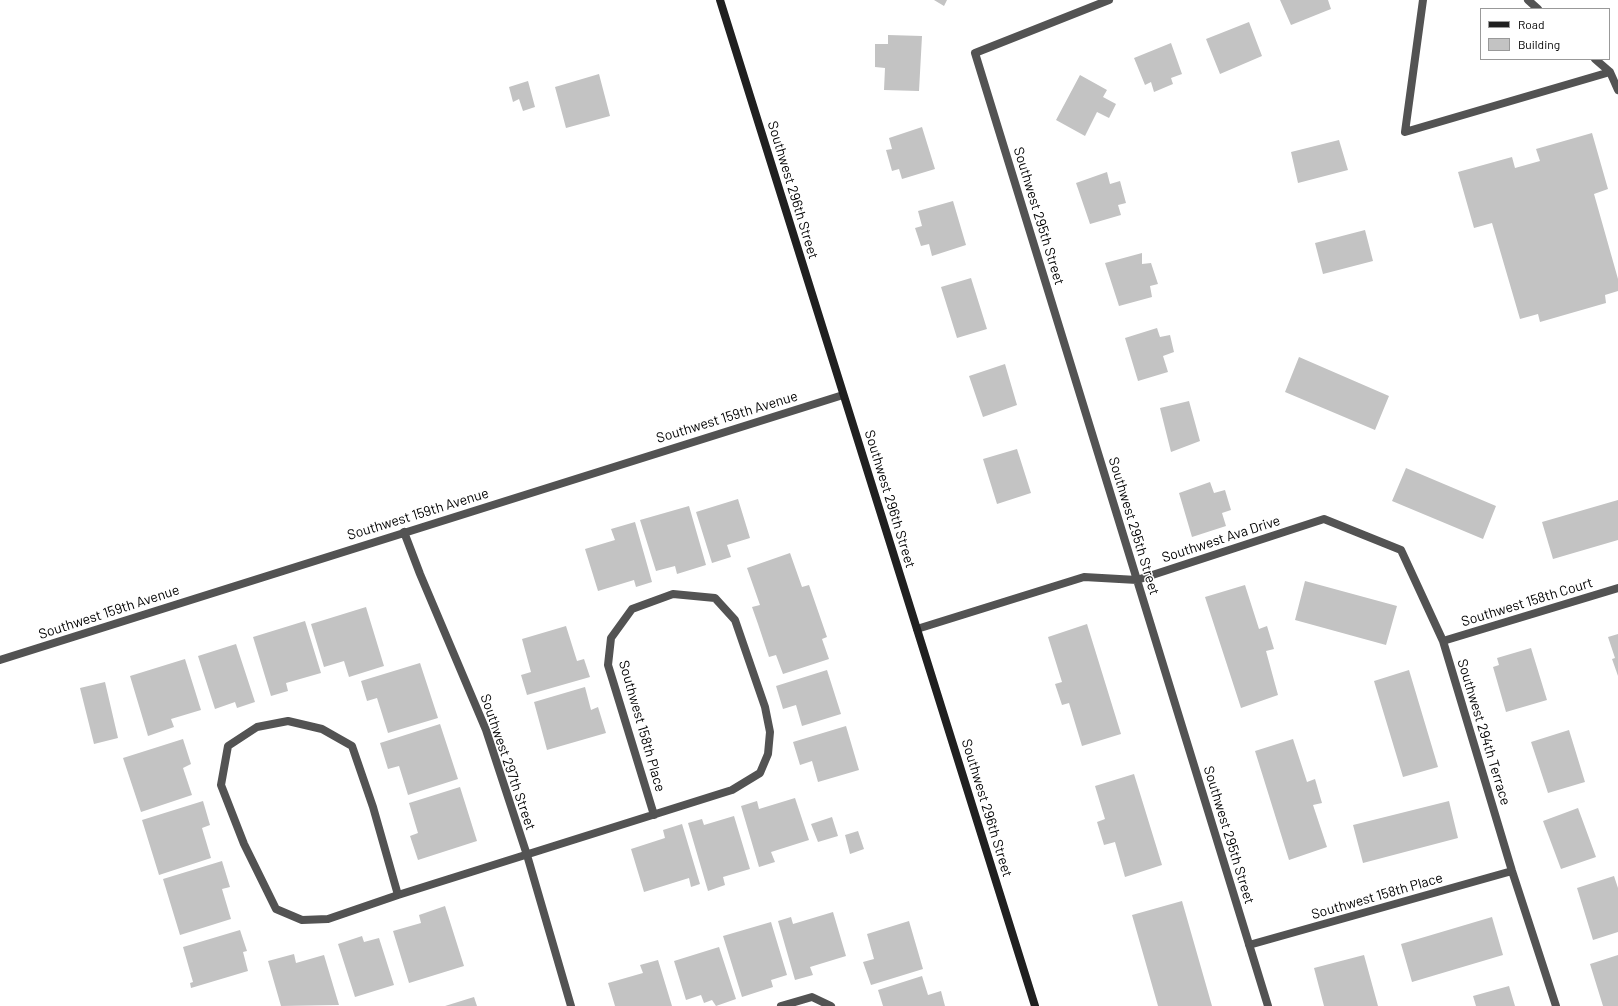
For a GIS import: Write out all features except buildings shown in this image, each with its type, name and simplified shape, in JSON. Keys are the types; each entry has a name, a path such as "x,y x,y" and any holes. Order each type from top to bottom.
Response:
{"street":[{"name":"Southwest 296th Street","path":"720,0 1035,1006"},
{"name":"Southwest 295th Street","path":"1109,0 975,53 1268,1006"},
{"path":"1423,0 1405,132 1610,72"},
{"path":"1528,0 1537,8"},
{"path":"1596,60 1610,72 1618,90"},
{"name":"Southwest 159th Avenue","path":"0,660 844,395"},
{"name":"Southwest Ava Drive","path":"917,630 1084,577 1137,580 1324,519"},
{"name":"Southwest 294th Terrace","path":"1324,519 1401,550 1443,640 1512,871 1556,1006"},
{"name":"Southwest 297th Street","path":"404,532 420,574 486,730 527,855 571,1006"},
{"name":"Southwest 158th Court","path":"1443,640 1618,588"},
{"name":"Southwest 158th Place","path":"398,895 373,808 352,746 322,730 288,721 257,727 228,746 221,785 244,844 276,909 302,920 328,919 398,895 527,855 654,815 732,790 760,773 768,754 770,732 765,706 735,620 715,598 673,594 632,609 611,638 608,665 654,815"},
{"name":"Southwest 158th Place","path":"1249,945 1512,871"},
{"path":"781,1006 812,997 831,1006"}]}
